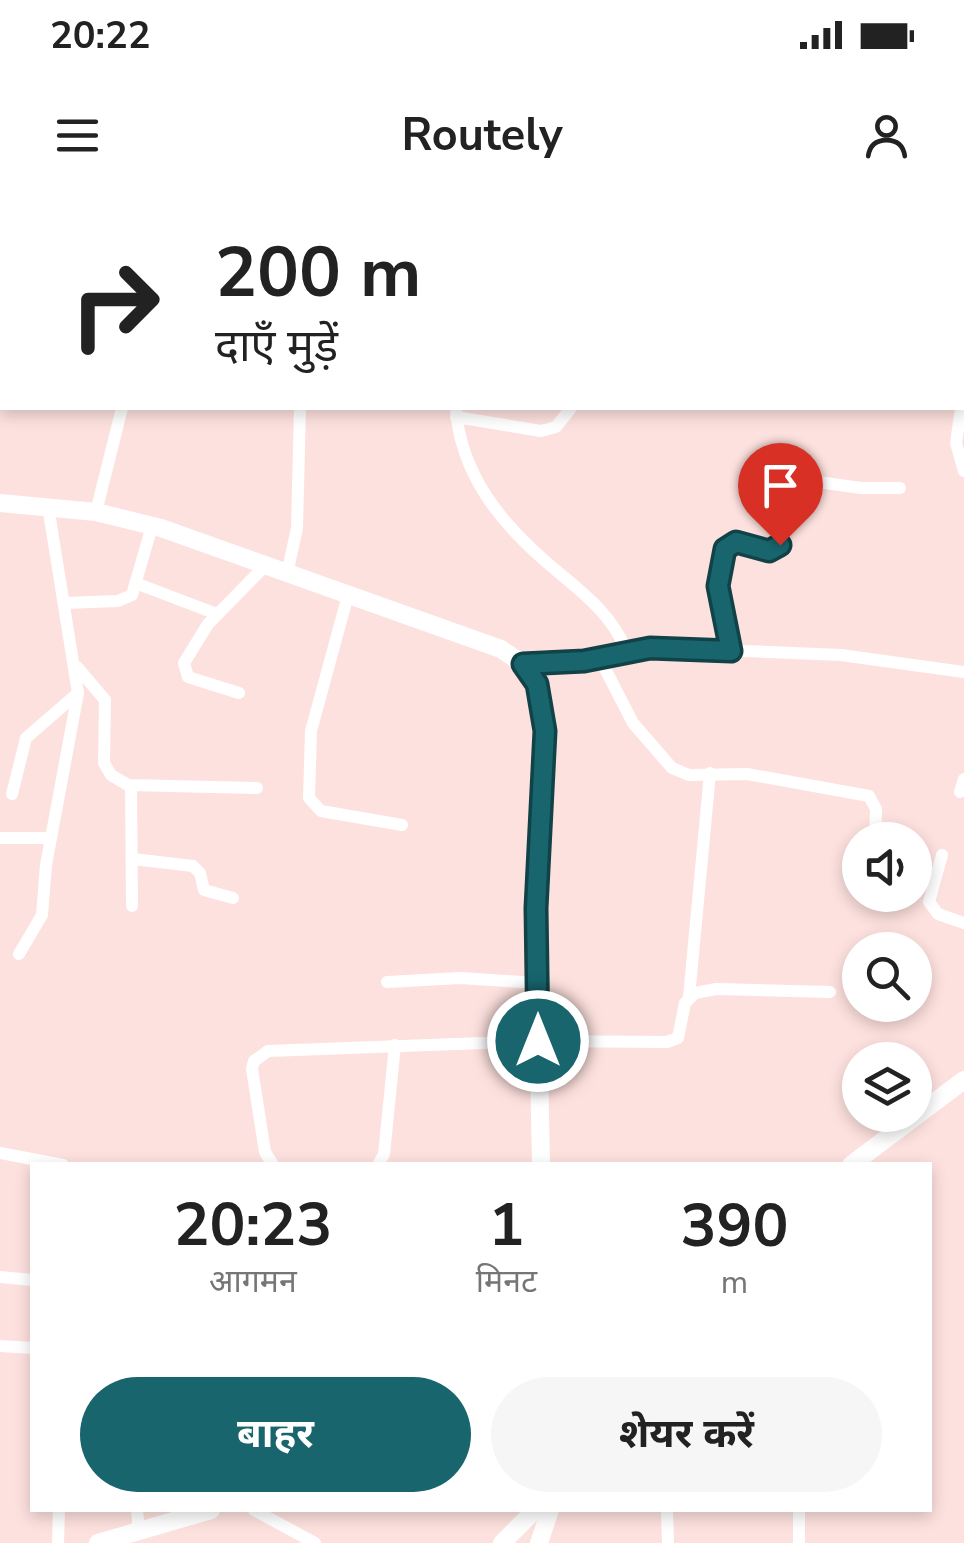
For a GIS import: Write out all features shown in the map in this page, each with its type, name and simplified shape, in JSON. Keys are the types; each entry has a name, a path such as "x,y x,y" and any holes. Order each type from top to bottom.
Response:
{"street":[{"path":"96,512 122,410"},
{"path":"287,574 297,528 300,410"},
{"path":"570,410 556,427 541,431 456,412 463,452 484,494 539,556 601,608 627,652"},
{"path":"961,410 956,443 964,471"},
{"path":"731,651 718,586 727,546 736,542 769,551 778,548 804,480 861,488 900,488"},
{"path":"0,503 96,512 152,526 501,649 523,664 537,684 545,731 536,908 540,1162"},
{"path":"19,954 42,915 51,838 78,693 77,667 48,506"},
{"path":"65,603 118,601 132,595 152,526"},
{"path":"239,693 188,677 183,669 192,645 265,566"},
{"path":"138,584 217,614"},
{"path":"348,595 311,730 310,798 321,811 402,825"},
{"path":"523,664 600,659 627,652 731,651 842,656 964,672"},
{"path":"600,659 633,723 672,768 689,774 748,774 869,796 876,809 876,822"},
{"path":"77,667 105,700 107,770 132,786 188,783 257,788"},
{"path":"12,794 26,738 78,693"},
{"path":"272,1162 265,1152 252,1069 260,1054 278,1048 674,1041 689,997 710,773"},
{"path":"132,786 132,906"},
{"path":"0,838 51,838"},
{"path":"932,888 942,855"},
{"path":"133,860 193,866 200,873 204,890 233,898"},
{"path":"932,910 964,923"},
{"path":"387,982 460,978 537,983"},
{"path":"689,997 716,989 830,992"},
{"path":"380,1162 384,1154 394,1045"},
{"path":"854,1162 964,1080"},
{"path":"0,1153 47,1162"},
{"path":"0,1278 30,1280"},
{"path":"0,1346 30,1348"},
{"path":"58,1543 59,1512"},
{"path":"137,1512 139,1532"},
{"path":"98,1543 205,1512"},
{"path":"258,1512 314,1543"},
{"path":"502,1543 532,1512"},
{"path":"544,1541 550,1512"},
{"path":"667,1512 668,1543"},
{"path":"799,1512 799,1543"}],"route":[{"path":"538,1041 536,908 545,731 537,684 523,664 584,661 650,648 731,651 718,586 725,549 736,542 769,551 780,545"}]}
